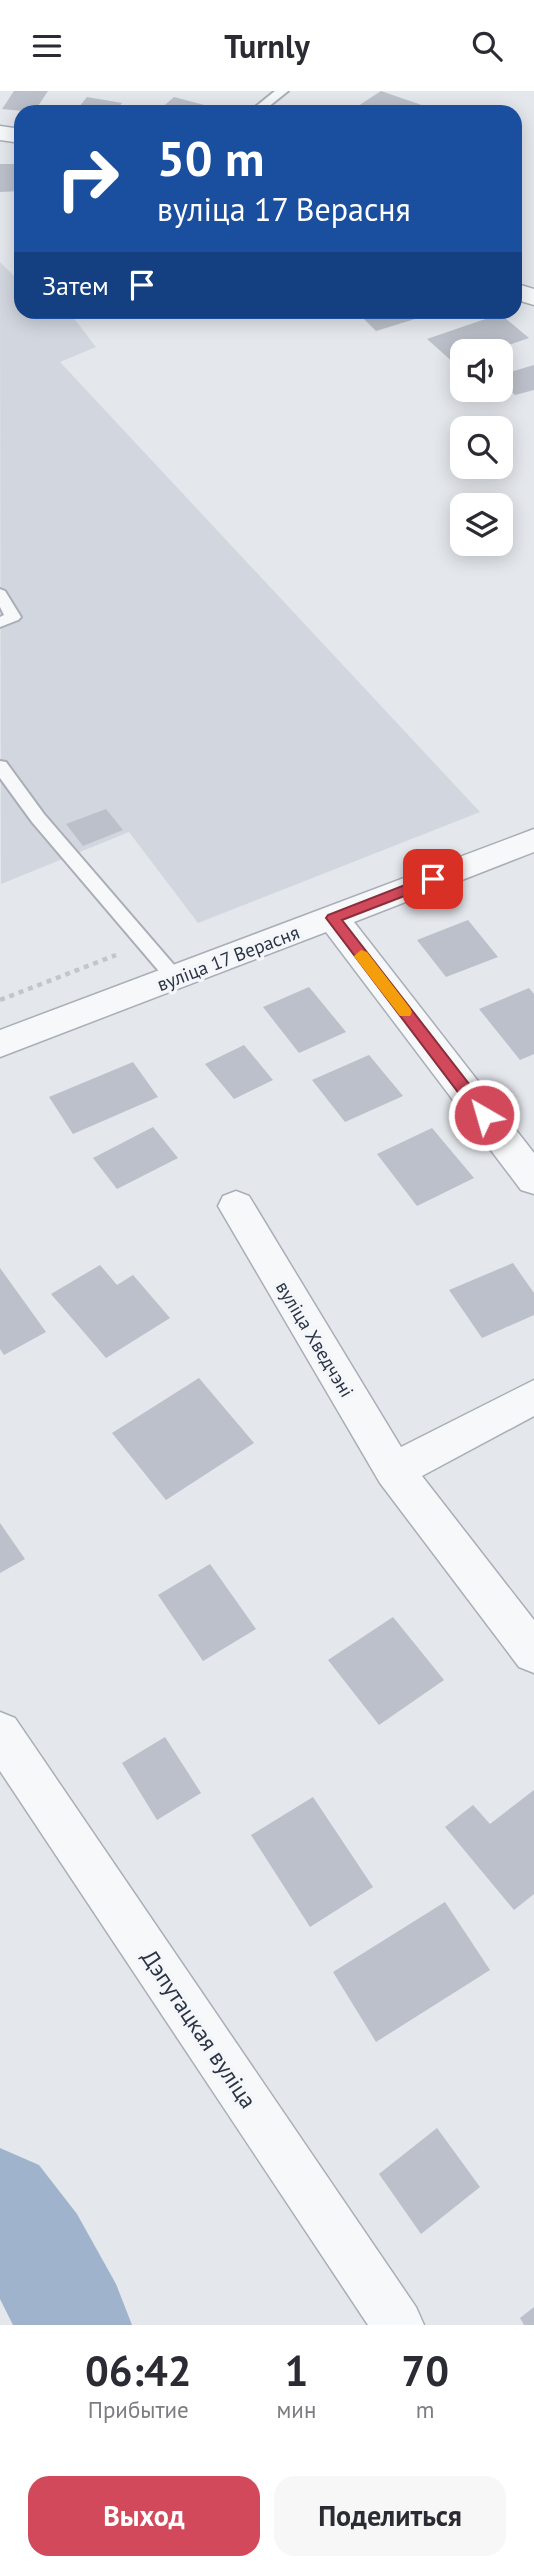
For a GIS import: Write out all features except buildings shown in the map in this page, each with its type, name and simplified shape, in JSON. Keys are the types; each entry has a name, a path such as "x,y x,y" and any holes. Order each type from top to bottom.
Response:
{"street":[{"name":"вуліца 17 Верасня","path":"0,1044 534,841"},
{"path":"333,918 534,1180"},
{"name":"вуліца Хведчэні","path":"236,1206 394,1471 534,1653"},
{"path":"394,1471 534,1398"},
{"name":"Дэпутацкая вуліца","path":"0,1734 398,2325"}],"lane":[{"path":"264,105 282,91"},
{"path":"0,594 13,617 0,622"},
{"path":"0,766 38,818 175,978"}],"path":[{"path":"0,1000 146,944"}],"shaded area":[{"path":"0,262 14,276 14,319 74,319 96,347 60,362 480,812 198,923 129,832 1,884"}],"waterway":[{"path":"0,2204 37,2254 75,2325"}],"slow traffic":[{"path":"361,956 405,1012"}],"route":[{"path":"433,879 333,918 484,1115"}]}
